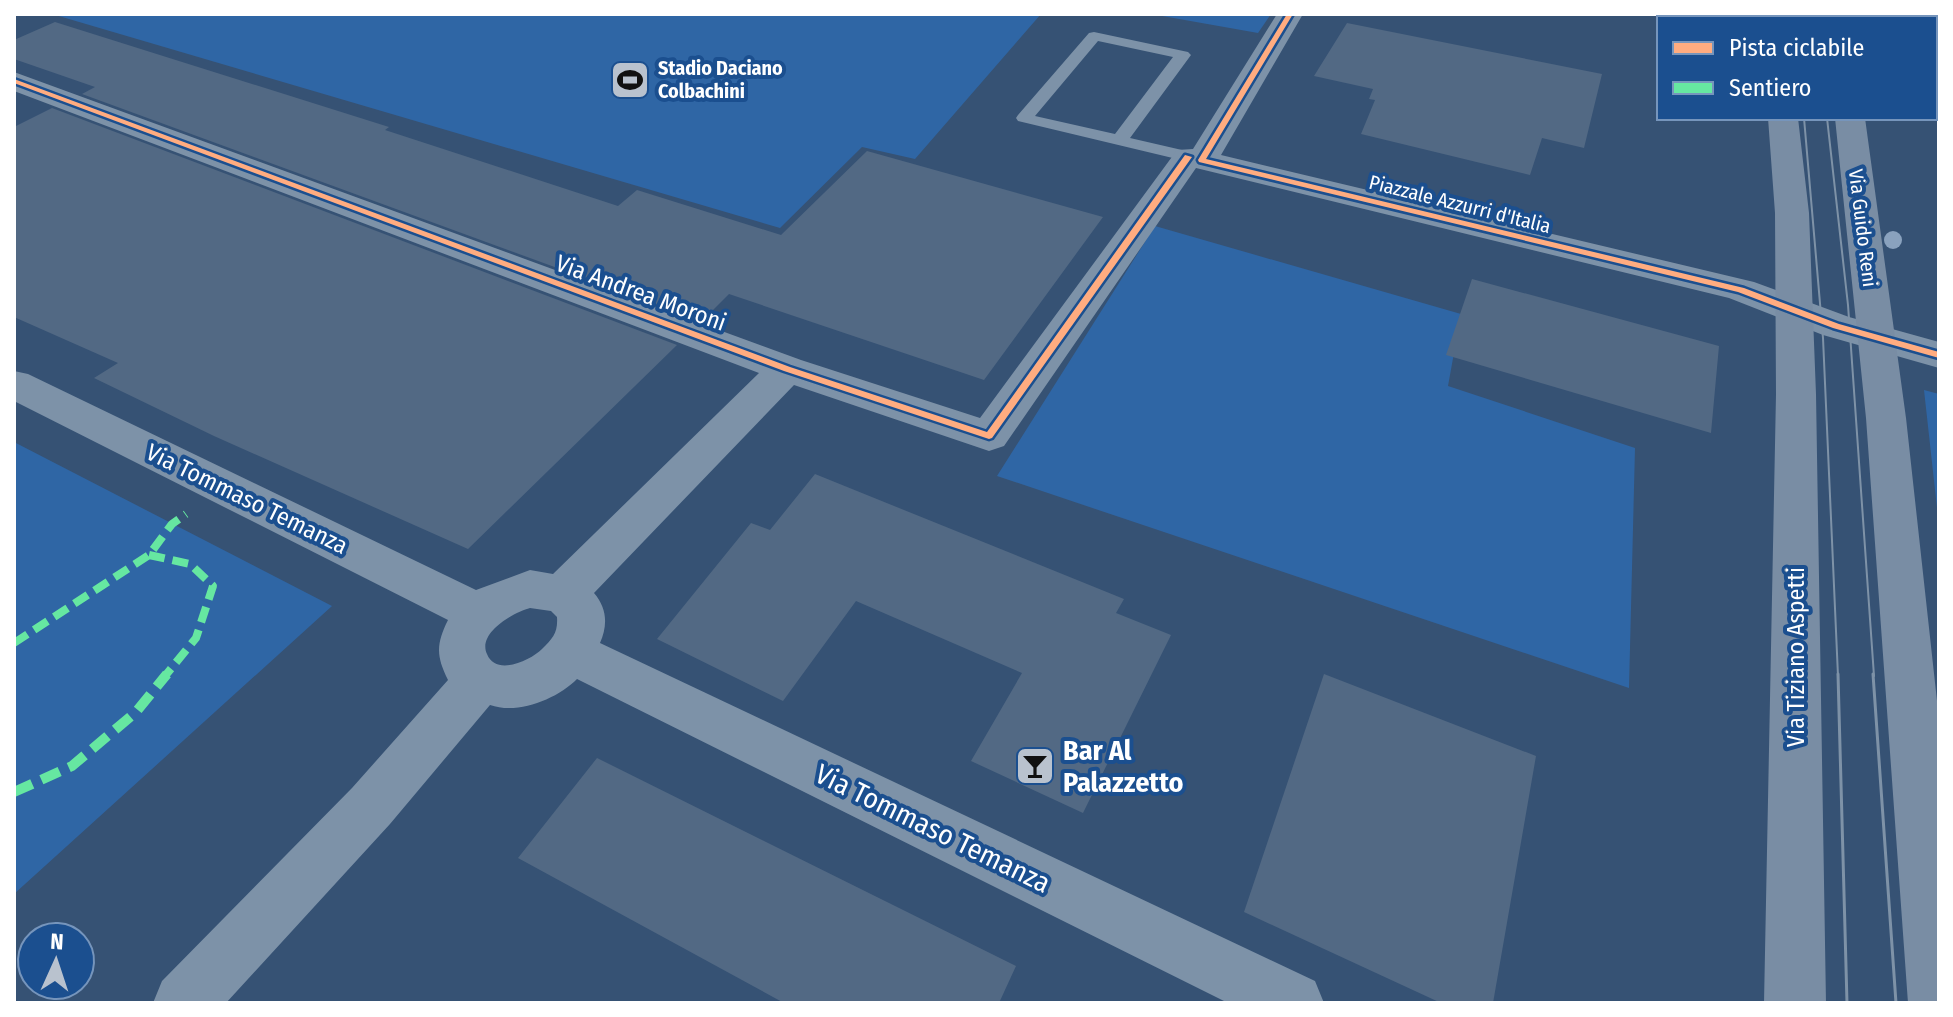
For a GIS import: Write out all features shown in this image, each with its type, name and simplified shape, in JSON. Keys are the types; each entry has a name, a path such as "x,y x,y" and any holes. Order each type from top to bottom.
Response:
{"street":[{"path":"1195,159 1290,14"},
{"name":"Via Andrea Moroni","path":"14,81 787,369 989,436 1156,204 1195,159"},
{"path":"1783,120 1792,213 1836,325 1939,1003"},
{"name":"Via Guido Reni","path":"1836,325 1850,120"},
{"name":"Piazzale Azzurri d'Italia","path":"1195,159 1741,290 1836,325 1939,355"},
{"name":"Via Tiziano Aspetti","path":"1795,1003 1836,325"},
{"path":"563,594 787,369"},
{"name":"Via Tommaso Temanza","path":"14,384 479,613"},
{"path":"547,589 563,594 581,612 583,624 581,639 558,668 518,685 498,685 480,680 468,671 462,658 462,642 479,613 511,593 547,589"},
{"name":"Via Tommaso Temanza","path":"572,653 1293,1003"},
{"path":"184,1003 371,806 480,680"}],"lane":[{"path":"1119,141 1183,55 1094,36 1024,118 1119,141 1195,159"}],"shaded area":[{"name":"Stadio Daciano Colbachini","path":"52,14 1041,14 915,159 862,147 780,228"},
{"path":"1151,14 1271,14 1258,33"},
{"path":"1155,226 1461,314 1448,386 1635,448 1629,688 997,476"},
{"path":"1924,390 1939,394 1939,526"},
{"path":"14,442 332,606 14,894"}],"building":[{"path":"55,22 389,127 385,130 618,206 637,190 781,235 867,151 1103,217 984,380 729,294 702,321 82,94 95,87 14,59 14,40"},
{"path":"1347,23 1602,74 1584,148 1542,138 1530,175 1361,134 1375,100 1369,99 1373,89 1314,76"},
{"path":"52,108 677,345 468,549 214,436 94,378 118,363 14,317 14,127"},
{"path":"1472,279 1719,346 1711,433 1446,355"},
{"path":"815,474 1124,599 1116,613 1171,635 1083,813 971,761 1022,673 856,601 783,701 657,639 751,523 770,530"},
{"path":"1324,674 1536,756 1493,1003 1441,1003 1244,912"},
{"path":"597,758 1016,966 999,1003 784,1003 518,858"}],"tram line":[{"path":"1804,120 1823,338 1838,676"},
{"path":"1827,120 1848,305 1874,676"},
{"path":"1838,674 1847,1003"},
{"path":"1873,674 1896,1003"}],"marked path":[{"path":"14,643 149,555 172,524 186,514"},
{"path":"14,792 72,766 136,712 196,638 213,586 190,564 149,555"}],"cycle path":[{"path":"1290,14 1202,160 1741,290 1836,326 1939,355"},
{"path":"14,81 787,369 989,436 1188,157"}],"place":[{"name":"Stadio Daciano Colbachini","path":"630,80"},
{"name":"Bar Al Palazzetto","path":"1035,766"}]}
